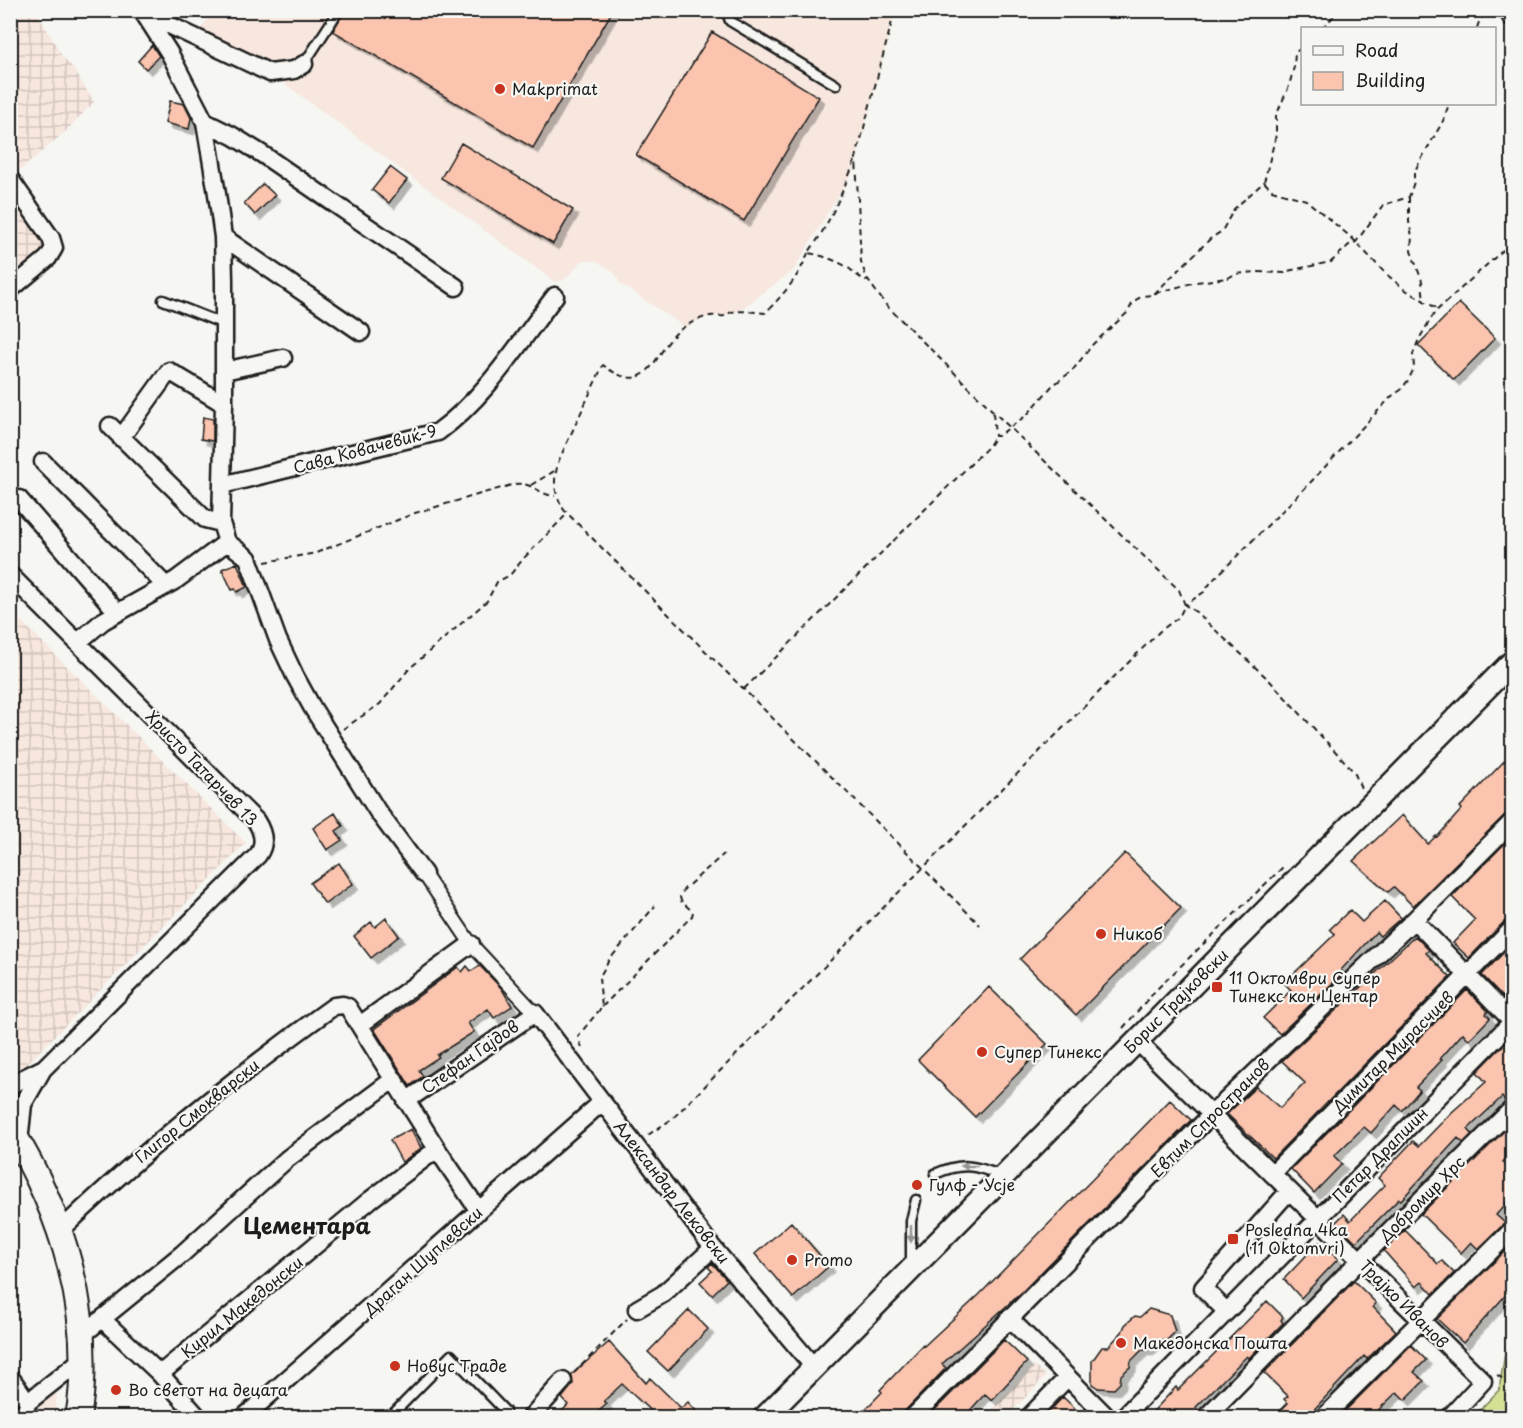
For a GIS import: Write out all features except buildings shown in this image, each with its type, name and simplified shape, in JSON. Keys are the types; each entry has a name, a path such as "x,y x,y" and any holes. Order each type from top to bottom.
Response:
{"main road":[{"path":"15,1135 42,1186 60,1231 72,1274 81,1336 78,1418"}],"street":[{"path":"141,11 169,17 270,73 294,70 304,64"},
{"path":"141,11 170,54 205,122 223,237 224,404 221,523 227,542 241,552 252,567 278,640 295,676 378,812 424,874 471,944 535,1013"},
{"path":"1512,12 1512,17"},
{"path":"205,122 262,154 456,287"},
{"path":"10,179 51,238 54,248 48,258 10,290"},
{"path":"223,237 361,332"},
{"name":"Сава Ковачевиќ-9","path":"222,485 438,432 453,422 479,396 555,296"},
{"path":"224,371 283,358"},
{"path":"122,438 169,371 224,404"},
{"path":"110,426 205,519 221,523"},
{"path":"43,462 165,585"},
{"path":"19,499 117,612"},
{"path":"78,642 103,621 185,574 227,542"},
{"name":"Христо Татарчев 13","path":"10,575 256,821 263,837 262,850 258,855 43,1069 23,1104 15,1135"},
{"name":"Борис Трајковски","path":"764,1418 1002,1176 1130,1034 1512,662"},
{"name":"Евтим Спространов","path":"912,1418 1212,1114 1414,920 1512,822"},
{"path":"1414,920 1512,1021"},
{"name":"Димитар Мирасчиев","path":"1272,1174 1512,928"},
{"path":"360,1025 471,944"},
{"name":"Стефан Гајдов","path":"343,1005 348,1007 360,1025 406,1101 479,1211"},
{"name":"Глигор Смокварски","path":"60,1231 113,1179 183,1120 265,1055 334,1006 343,1005"},
{"name":"Александар Лековски","path":"535,1013 713,1248 814,1367"},
{"name":"Стефан Гајдов","path":"406,1101 535,1013"},
{"name":"Петар Драпшин","path":"1122,1418 1512,1021"},
{"name":"Трајко Иванов","path":"1130,1034 1483,1381 1449,1418"},
{"name":"Христо Татарчев 13","path":"10,1084 43,1069"},
{"path":"81,1336 183,1254 287,1159 393,1079"},
{"name":"Драган Шуплевски","path":"243,1418 602,1102"},
{"name":"Добромир Хрс","path":"1205,1418 1359,1260 1512,1109"},
{"name":"Кирил Македонски","path":"160,1374 370,1200 437,1149"},
{"path":"1226,1311 1203,1288 1289,1191"},
{"path":"1323,1418 1512,1230"},
{"path":"638,1308 663,1294 713,1248"},
{"path":"1009,1318 1108,1418"},
{"path":"102,1319 160,1374 199,1418"},
{"path":"10,1377 31,1410 81,1360"},
{"path":"1028,1418 1067,1378"},
{"path":"530,1418 563,1382"}],"lane":[{"path":"304,64 339,10"},
{"path":"726,10 730,21 836,85"},
{"path":"163,300 224,324"},
{"path":"935,1174 962,1165 978,1166 1002,1176"},
{"path":"911,1268 911,1221 916,1200"},
{"path":"389,1418 451,1355 505,1411"},
{"path":"12,1418 31,1410"}],"path":[{"path":"895,10 856,158 840,197 816,243 808,253 803,268 765,313 737,312 723,316 711,315 685,327 672,336 659,358 646,373 632,378 612,372 603,365 568,437 556,470 555,496 567,514 980,925"},
{"path":"1323,27 1340,10"},
{"path":"1477,27 1484,15 1495,10"},
{"path":"1153,295 1210,239 1222,231 1234,209 1264,182 1276,135 1276,116 1294,67 1295,52 1301,48"},
{"path":"1424,302 1422,281 1411,252 1409,197 1414,182 1414,172 1443,120 1449,105"},
{"path":"856,158 861,262 869,281 886,305 992,411 1179,591 1185,605 1196,612 1269,680 1348,765 1362,790"},
{"path":"1264,182 1272,189 1306,200 1356,242 1385,273 1404,289 1438,309"},
{"path":"995,436 1028,415 1052,386 1072,371 1093,344 1127,313 1134,301 1143,296 1208,279 1228,278 1235,274 1257,272 1285,273 1327,264 1335,260 1349,245 1356,242 1383,205 1409,197"},
{"path":"632,1141 654,1132 672,1119 1160,631 1179,617 1185,605 1204,592 1212,581 1307,486 1392,396 1401,390 1414,368 1413,354 1419,339 1438,309 1512,242"},
{"path":"808,253 820,255 869,281"},
{"path":"743,689 989,446 995,436 992,411"},
{"path":"531,485 556,470"},
{"path":"252,567 275,559 316,553 415,513 515,484 531,485 555,496"},
{"path":"331,737 380,704 409,669 487,601 497,582 510,575 567,514"},
{"path":"583,1051 578,1036 602,1007 692,916 693,912 681,901 680,897 684,889 724,854"},
{"path":"1130,1034 1156,990 1289,861"},
{"path":"602,1007 599,978 609,960 655,906"},
{"path":"563,1382 638,1308"}],"shaded area":[{"path":"213,10 895,11 854,169 793,271 737,312 723,317 711,315 685,327 619,283 617,276 609,268 595,261 583,260 565,279 555,282 270,73 196,37"},
{"path":"11,11 36,11 62,56 73,68 94,102 65,132 11,178"},
{"path":"10,179 53,244 10,290"},
{"path":"10,610 246,843 16,1075 10,1069"},
{"path":"1034,1366 1046,1376 1006,1417 985,1417"},
{"path":"58,1378 55,1417 12,1418"}],"green space":[{"path":"1512,1335 1512,1400 1507,1397 1512,1402 1512,1417 1473,1417 1499,1390 1507,1341"}],"place":[{"name":"Makprimat","path":"500,89"},
{"name":"Никоб","path":"1101,934"},
{"name":"11 Октомври Супер Тинекс кон Центар","path":"1217,987"},
{"name":"Супер Тинекс","path":"982,1052"},
{"name":"Гулф - Усје","path":"917,1185"},
{"name":"Posledna 4ka (11 Oktomvri)","path":"1233,1239"},
{"name":"Promo","path":"792,1260"},
{"name":"Македонска Пошта","path":"1121,1343"},
{"name":"Новус Траде","path":"395,1366"},
{"name":"Во светот на децата","path":"116,1390"}],"district":[{"name":"Цементара","path":"307,1226"}]}
